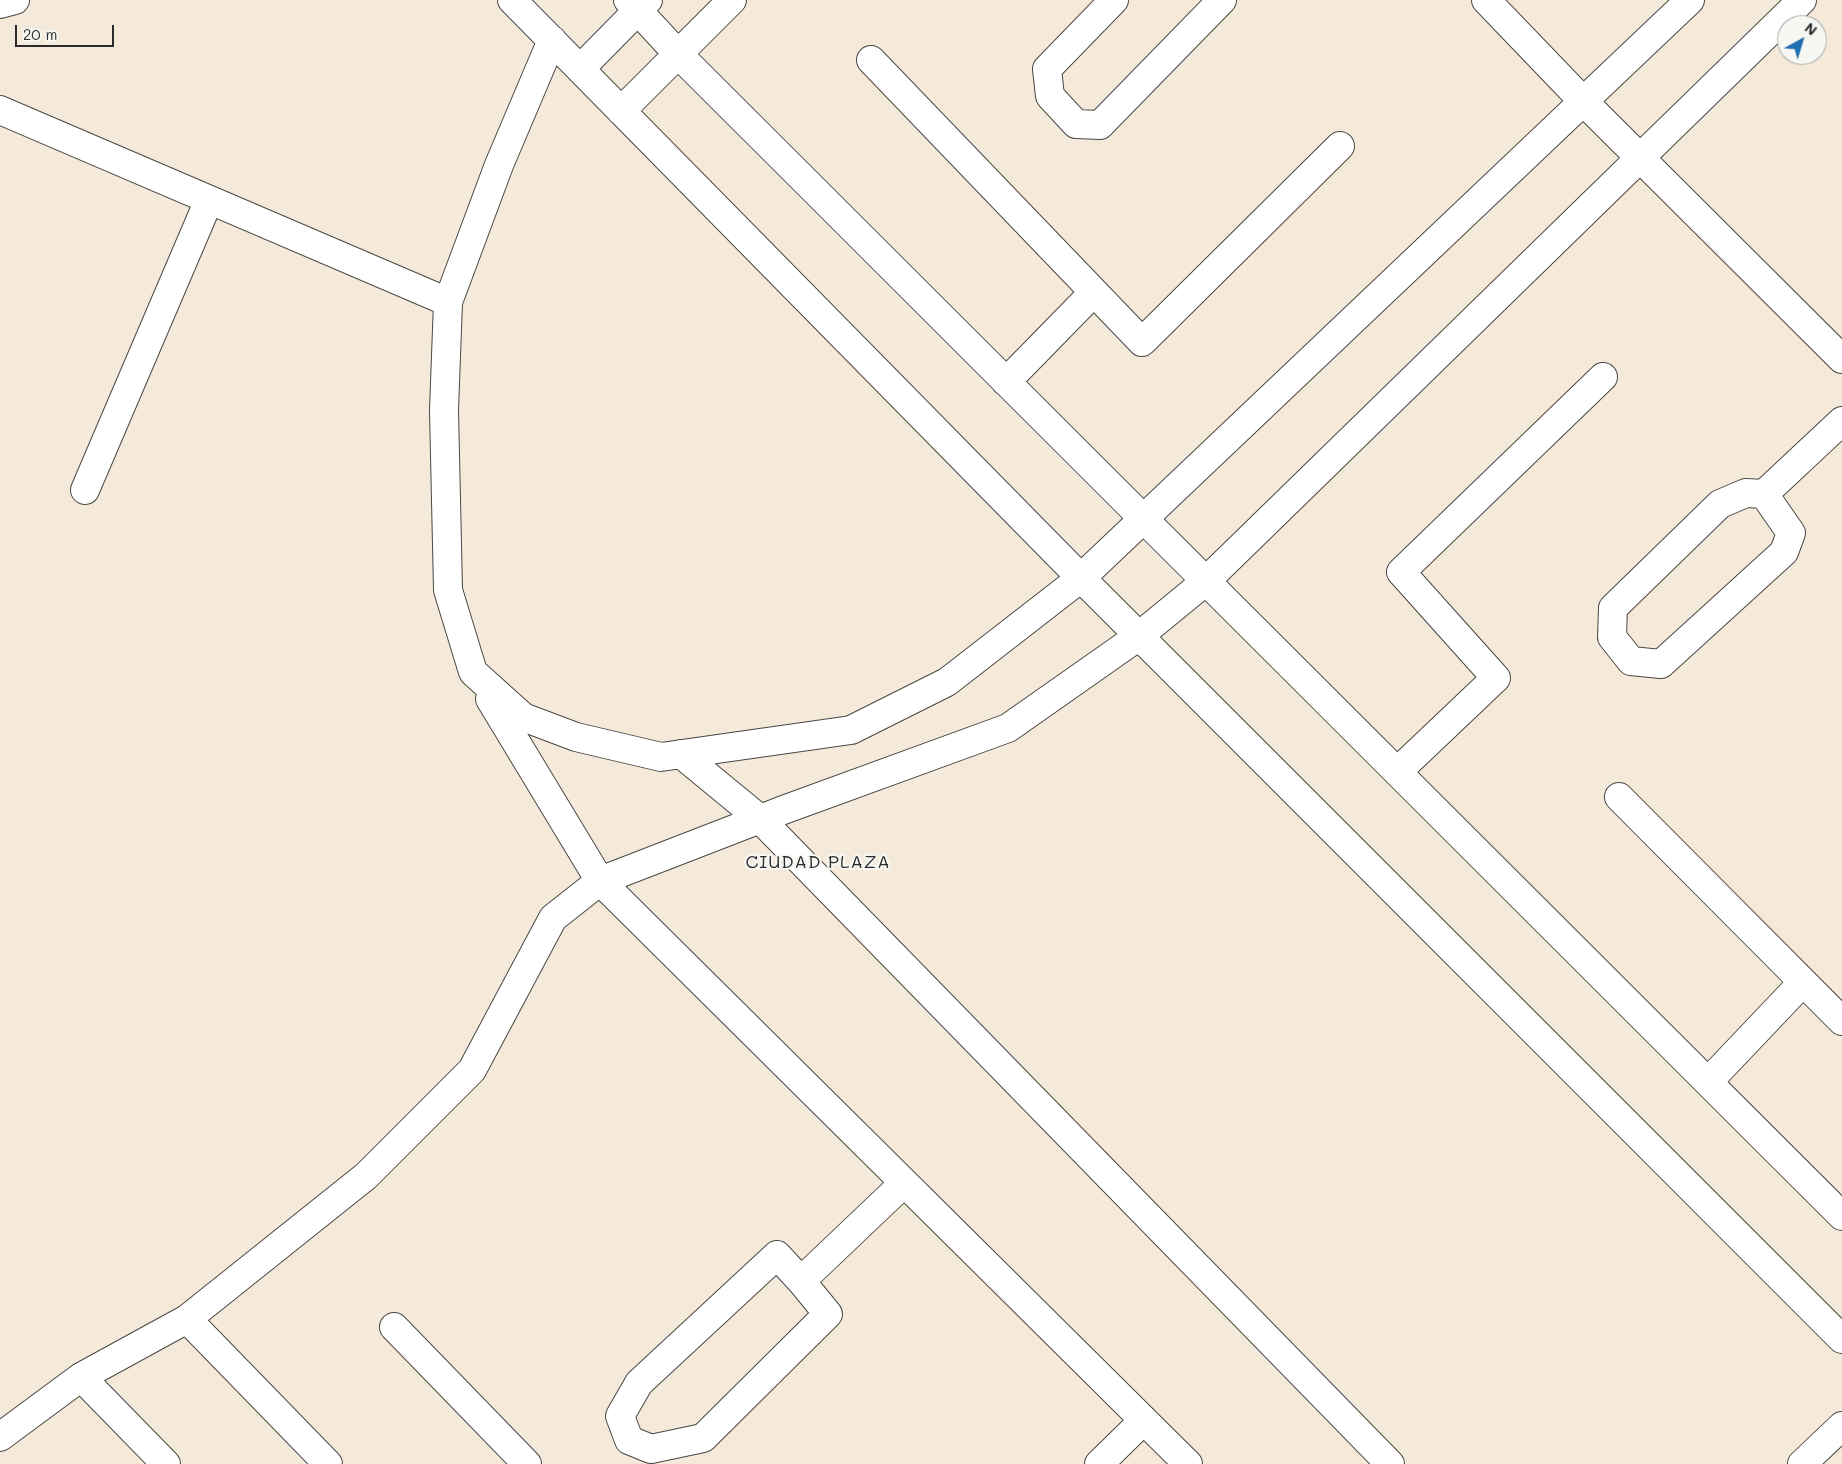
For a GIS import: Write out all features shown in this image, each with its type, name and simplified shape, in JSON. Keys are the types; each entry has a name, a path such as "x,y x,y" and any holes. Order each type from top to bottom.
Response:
{"street":[{"path":"0,4 15,0"},
{"path":"512,0 1081,578 1842,1339"},
{"path":"621,111 732,0"},
{"path":"1114,0 1047,69 1050,96 1076,124 1100,124 1222,0"},
{"path":"1486,0 1582,100 1842,359"},
{"path":"474,672 523,717 576,737 661,758 851,730 947,682 1081,578 1582,100 1690,0"},
{"path":"0,1437 81,1377 187,1319 366,1176 472,1070 552,918 600,881 760,819 1008,728 1139,636 1206,581 1802,0"},
{"path":"580,69 638,3 678,54 1842,1216"},
{"path":"552,40 498,165 448,302 444,410 448,590 474,672 600,881 1188,1464"},
{"path":"871,60 1142,342 1340,146"},
{"path":"0,110 448,302"},
{"path":"85,490 209,200"},
{"path":"1006,382 1094,292"},
{"path":"1397,772 1496,678 1401,572 1603,377"},
{"path":"1764,494 1791,532 1784,552 1661,664 1631,662 1612,637 1613,608 1720,504 1746,493 1764,494 1842,421"},
{"path":"681,754 760,819 1390,1464"},
{"path":"1619,798 1842,1021"},
{"path":"1708,1082 1803,982"},
{"path":"801,1281 904,1183"},
{"path":"777,1255 801,1281 828,1314 703,1438 651,1449 629,1440 620,1416 639,1383 646,1376 777,1255"},
{"path":"187,1319 328,1464"},
{"path":"394,1327 527,1464"},
{"path":"81,1377 166,1464"},
{"path":"1099,1464 1144,1420"},
{"path":"1802,1464 1842,1426"}],"district":[{"name":"CIUDAD PLAZA","path":"818,862"}]}
